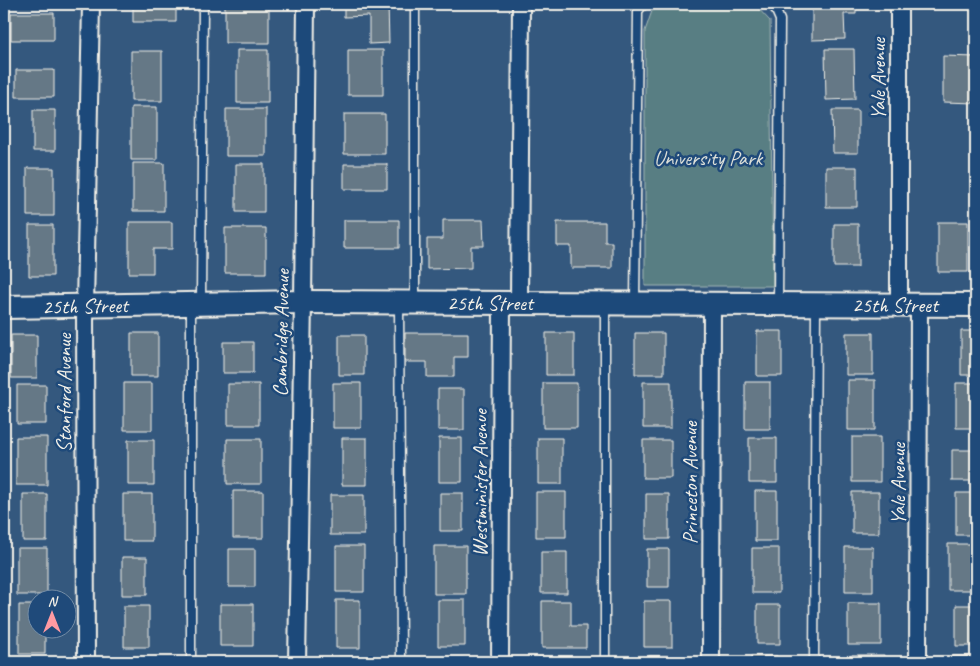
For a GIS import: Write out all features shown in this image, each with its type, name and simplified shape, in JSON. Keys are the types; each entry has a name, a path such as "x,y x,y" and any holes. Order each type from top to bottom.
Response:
{"street":[{"name":"Stanford Avenue","path":"86,662 85,306 91,4"},
{"name":"Cambridge Avenue","path":"297,662 306,4"},
{"name":"Westminister Avenue","path":"500,662 521,4"},
{"name":"Yale Avenue","path":"899,4 918,662"},
{"name":"25th Street","path":"4,307 303,302 976,305"},
{"name":"Princeton Avenue","path":"711,662 712,304"}],"lane":[{"path":"191,662 196,304 203,4"},
{"path":"401,662 407,302 415,4"},
{"path":"635,304 638,11 644,4"},
{"path":"773,4 780,20 778,304"},
{"path":"605,303 605,662"},
{"path":"814,662 816,304"}],"green space":[{"name":"University Park","path":"666,4 754,4 770,21 773,286 645,286 645,31 652,11"}],"building":[{"path":"133,4 176,4 176,22 133,22"},
{"path":"225,4 269,4 269,43 225,43"},
{"path":"344,4 388,4 389,43 369,44 369,16 344,17"},
{"path":"812,4 856,4 856,14 844,14 845,39 812,40"},
{"path":"11,13 54,13 54,40 11,40"},
{"path":"825,49 854,49 855,99 826,100"},
{"path":"237,50 268,50 268,103 237,103"},
{"path":"348,50 383,50 383,95 348,95"},
{"path":"131,51 162,51 162,101 131,101"},
{"path":"943,56 976,57 976,103 943,102"},
{"path":"16,70 54,70 54,97 16,97"},
{"path":"131,107 157,107 157,160 131,160"},
{"path":"226,109 266,109 266,156 226,156"},
{"path":"33,110 55,110 55,151 33,151"},
{"path":"832,110 858,110 858,153 833,153"},
{"path":"344,114 385,114 385,154 344,154"},
{"path":"133,163 164,163 164,211 133,211"},
{"path":"236,164 264,164 264,212 236,212"},
{"path":"344,164 387,164 387,189 344,189"},
{"path":"826,167 857,167 857,207 826,207"},
{"path":"27,168 54,168 54,216 27,216"},
{"path":"344,220 399,220 399,248 344,248"},
{"path":"443,220 483,220 484,246 471,246 471,268 427,269 427,239 443,239"},
{"path":"129,222 172,222 172,249 153,249 153,273 129,273"},
{"path":"557,222 605,222 605,242 612,242 612,268 571,268 571,246 557,246"},
{"path":"938,222 968,222 968,272 938,272"},
{"path":"834,224 858,224 858,267 834,267"},
{"path":"29,225 53,225 53,276 29,276"},
{"path":"225,228 266,228 266,273 225,273"},
{"path":"757,331 782,331 782,376 757,376"},
{"path":"961,331 976,331 976,375 961,375"},
{"path":"131,333 158,333 158,376 131,376"},
{"path":"405,333 468,333 468,357 454,357 454,377 427,377 427,362 405,362"},
{"path":"546,333 574,333 574,375 546,375"},
{"path":"635,333 664,333 664,374 635,374"},
{"path":"846,333 873,333 873,375 846,375"},
{"path":"11,335 37,335 37,378 11,378"},
{"path":"339,335 364,335 364,375 339,375"},
{"path":"223,342 253,342 253,373 223,373"},
{"path":"848,380 875,380 875,430 848,430"},
{"path":"643,382 671,382 671,428 643,428"},
{"path":"745,382 770,382 770,429 745,429"},
{"path":"124,383 152,383 152,430 124,430"},
{"path":"333,383 361,383 361,428 333,428"},
{"path":"543,383 577,383 577,428 543,428"},
{"path":"956,383 976,383 976,428 956,428"},
{"path":"228,384 259,384 259,425 228,425"},
{"path":"17,385 46,385 46,424 17,424"},
{"path":"438,389 464,389 464,430 438,430"},
{"path":"16,437 47,437 47,485 16,485"},
{"path":"852,437 880,437 880,482 852,482"},
{"path":"342,438 367,438 367,485 342,485"},
{"path":"439,438 462,438 462,482 439,482"},
{"path":"538,438 562,438 562,484 538,484"},
{"path":"749,438 777,438 777,483 749,483"},
{"path":"227,439 261,439 261,484 227,484"},
{"path":"128,440 154,440 154,485 128,485"},
{"path":"643,440 671,440 671,478 643,478"},
{"path":"952,450 976,450 976,481 952,481"},
{"path":"233,491 263,491 263,538 233,538"},
{"path":"755,491 777,491 777,541 755,541"},
{"path":"536,492 566,492 566,537 536,537"},
{"path":"852,492 879,492 879,533 852,533"},
{"path":"440,493 463,493 463,531 440,531"},
{"path":"956,493 976,493 976,535 956,535"},
{"path":"23,494 47,494 47,541 23,541"},
{"path":"123,494 152,494 152,541 123,541"},
{"path":"646,494 669,494 669,539 646,539"},
{"path":"330,495 364,495 364,535 330,535"},
{"path":"948,544 976,544 976,590 948,590"},
{"path":"336,546 364,546 364,592 336,592"},
{"path":"434,546 466,546 466,594 434,594"},
{"path":"845,547 873,547 873,592 845,592"},
{"path":"17,548 47,548 47,588 28,588 28,595 17,595"},
{"path":"752,548 779,548 779,593 752,593"},
{"path":"229,549 255,549 255,587 229,587"},
{"path":"647,549 669,549 669,587 647,587"},
{"path":"541,552 567,552 567,593 541,593"},
{"path":"122,557 147,557 147,595 122,595"},
{"path":"336,600 360,600 360,648 336,648"},
{"path":"438,600 465,600 465,646 438,646"},
{"path":"542,601 571,601 571,626 586,626 586,648 542,648"},
{"path":"644,601 672,601 672,647 644,647"},
{"path":"848,603 881,603 881,645 848,645"},
{"path":"220,604 253,604 253,646 220,646"},
{"path":"19,605 28,605 28,638 45,638 45,654 19,654"},
{"path":"757,605 780,605 780,644 757,644"},
{"path":"956,605 976,605 976,646 956,646"},
{"path":"124,606 149,606 149,647 124,647"},
{"path":"852,655 884,655 884,662 852,662"},
{"path":"649,656 674,656 674,662 649,662"},
{"path":"751,656 777,656 777,662 751,662"},
{"path":"952,656 976,656 976,662 952,662"},
{"path":"338,657 371,657 371,662 338,662"},
{"path":"538,657 564,657 564,662 538,662"},
{"path":"221,658 255,658 255,662 221,662"},
{"path":"436,658 463,658 463,662 436,662"},
{"path":"22,659 43,659 43,662 22,662"},
{"path":"127,659 156,659 156,662 127,662"}]}
